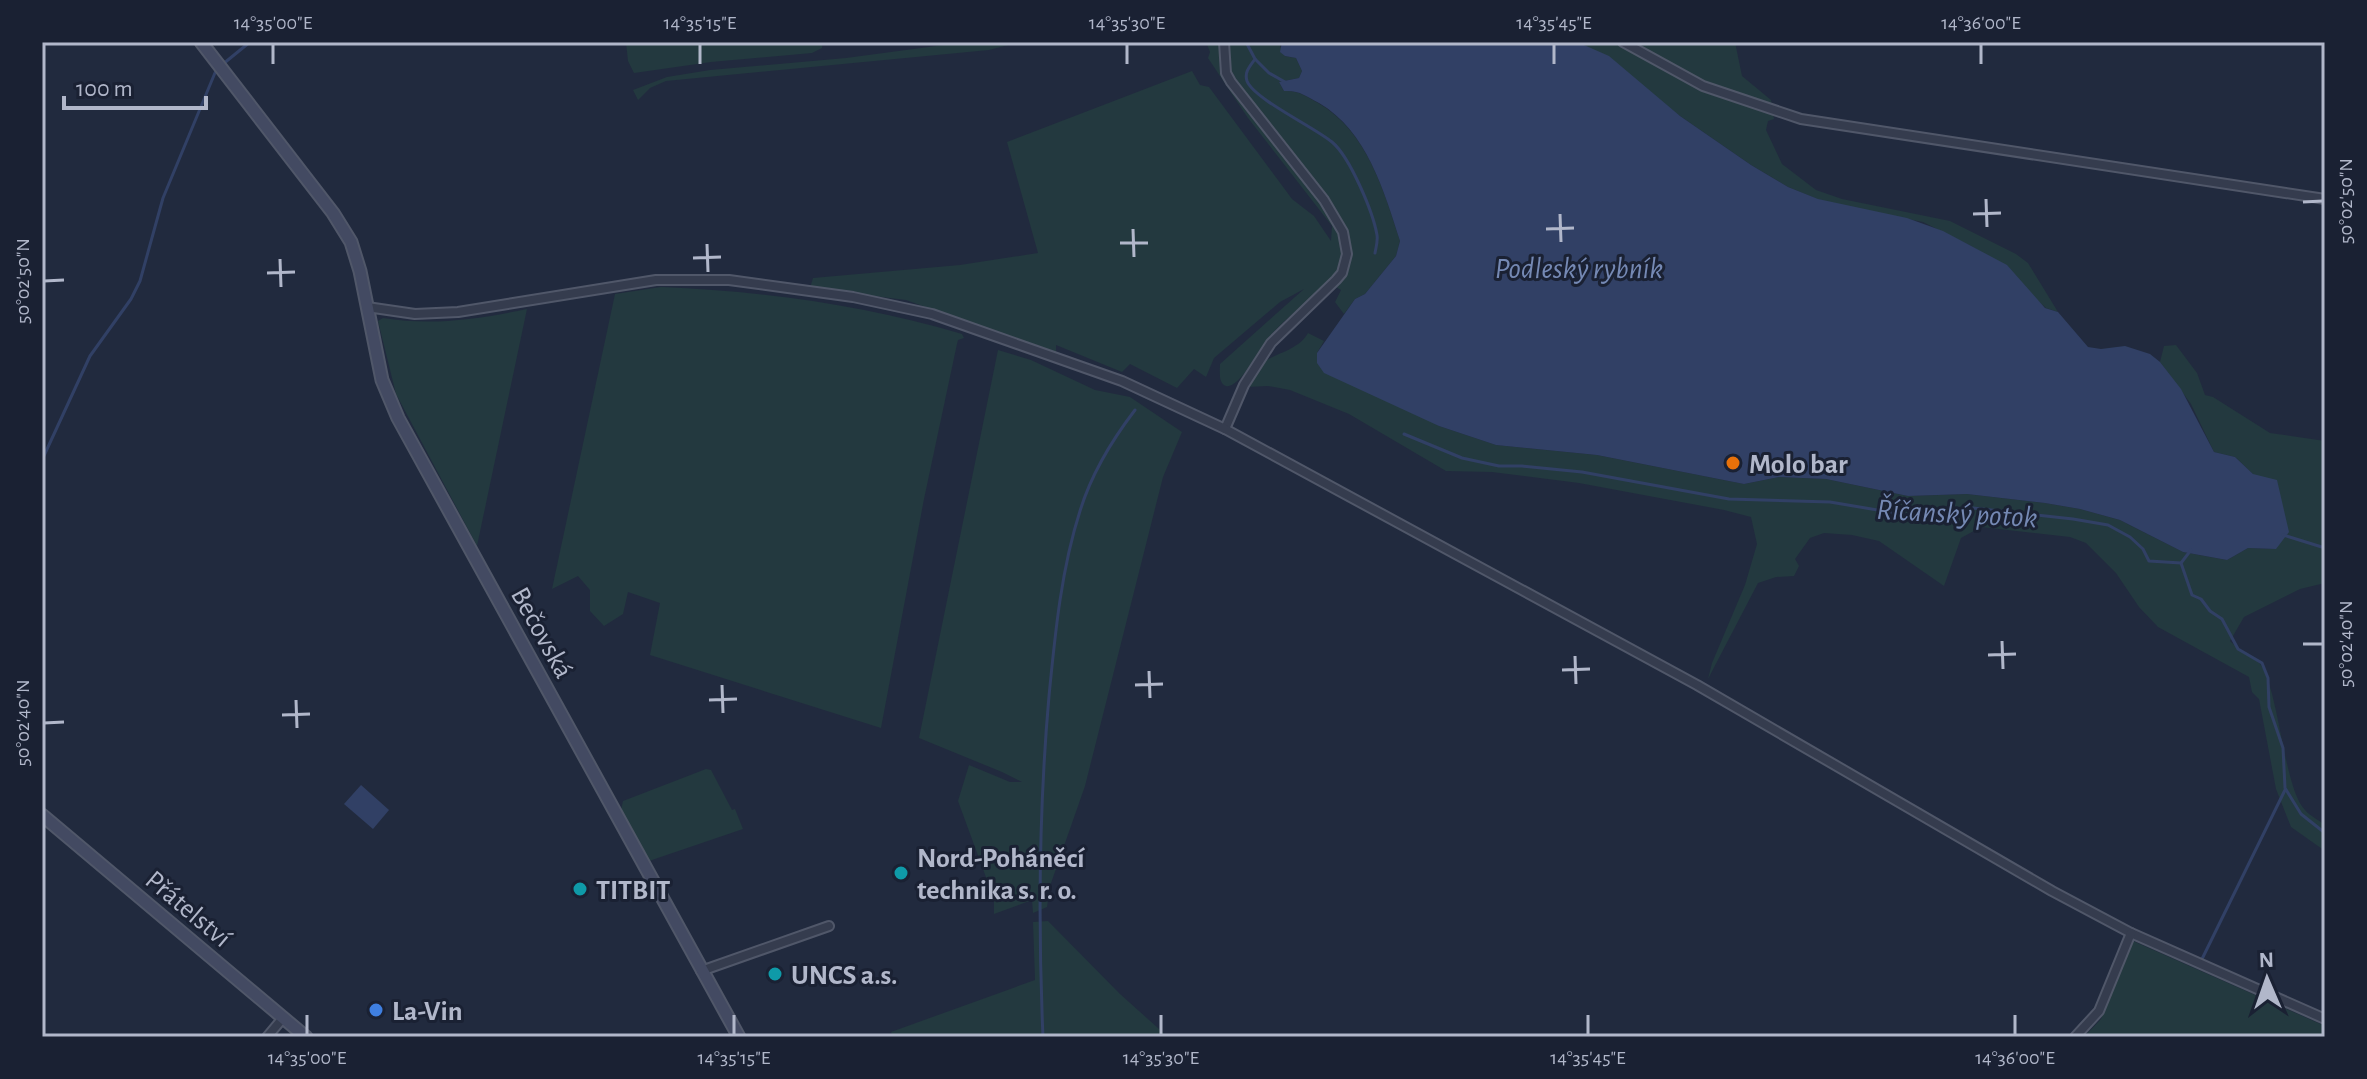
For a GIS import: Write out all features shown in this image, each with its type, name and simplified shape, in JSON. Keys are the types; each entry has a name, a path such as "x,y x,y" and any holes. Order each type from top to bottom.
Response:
{"street":[{"name":"Bečovská","path":"201,42 343,227 356,256 382,380 398,418 739,1037"},
{"path":"1224,42 1226,73 1231,82 1324,200 1343,232 1347,254 1342,273 1271,343 1244,385 1225,429"},
{"path":"1623,42 1703,86 1801,119 2325,199"},
{"path":"367,307 415,314 458,312 656,280 729,280 853,297 932,314 1122,381 1225,429 1697,685 2052,891 2131,933 2325,1019"},
{"name":"Přátelství","path":"42,815 306,1037"},
{"path":"701,971 829,926"},
{"path":"2075,1037 2099,1011 2131,933"},
{"path":"267,1037 283,1018"}],"green space":[{"path":"626,42 823,42 822,48 812,53 634,73 628,61"},
{"path":"966,42 1020,42 989,50 666,81 650,88 638,100 633,90 667,77 710,70 846,58"},
{"path":"1206,42 1282,42 1280,46 1285,56 1296,58 1302,71 1299,78 1279,82 1284,91 1310,98 1349,129 1380,183 1400,241 1396,256 1344,314 1335,302 1341,290 1329,283 1278,328 1236,382 1226,386 1222,383 1220,364 1304,289 1280,302 1214,358 1206,377 1194,369 1177,388 1130,364 1122,372 1056,345 1056,354 906,300 810,288 813,278 960,265 1038,253 1007,142 1192,71 1200,85 1209,87 1292,199 1314,216 1331,241 1332,226 1248,118 1208,58 1210,52"},
{"path":"1560,42 1735,42 1742,76 1771,100 1774,119 1768,121 1766,130 1782,164 1816,190 1842,199 1950,221 2016,254 2028,263 2058,312 2046,308 1988,256 1923,222 1854,209 1788,187 1680,116 1584,45"},
{"path":"661,287 775,296 851,307 962,334 964,338 957,344 924,499 881,728 650,655 660,603 628,592 623,614 604,626 590,611 590,590 578,576 552,589 615,294"},
{"path":"527,309 477,546 396,394 378,321 383,318 455,320"},
{"path":"1308,333 1324,341 1317,353 1439,426 1496,445 1597,455 1744,484 1779,477 1826,479 1908,496 1967,494 2045,503 2120,520 2183,552 2227,560 2248,548 2276,549 2253,474 2235,457 2214,452 2191,404 2160,362 2164,346 2176,345 2197,373 2205,395 2270,433 2325,441 2325,583 2300,589 2244,617 2230,641 2263,668 2274,702 2292,784 2305,810 2325,825 2325,851 2291,827 2276,789 2259,699 2252,692 2249,677 2158,627 2139,607 2116,573 2086,543 2070,537 1981,527 1961,538 1944,586 1879,541 1824,533 1810,538 1795,559 1799,566 1794,576 1776,577 1758,583 1708,679 1745,585 1757,544 1751,517 1579,483 1492,472 1446,471 1349,414 1290,390 1268,386 1247,387 1259,365 1292,348"},
{"path":"998,350 1031,360 1095,390 1130,397 1182,432 1163,477 1085,786 1050,886 1047,907 1033,913 1032,900 994,914 994,899 958,801 969,765 1010,782 1022,782 919,738"},
{"path":"706,769 711,770 732,810 735,809 743,829 649,861 621,810 623,801"},
{"path":"1048,921 1120,994 1168,1037 893,1037 891,1032 1035,980 1033,922"},
{"path":"2133,941 2325,1026 2325,1037 2084,1037 2101,1019"}],"water":[{"name":"Podleský rybník","path":"1282,42 1560,42 1584,45 1609,56 1680,116 1788,187 1818,199 1907,218 1943,231 2007,265 2045,308 2058,312 2088,347 2125,346 2150,354 2181,389 2214,452 2235,457 2253,474 2277,480 2289,532 2276,549 2248,548 2227,560 2183,552 2120,520 2045,503 1967,494 1908,496 1826,479 1779,477 1744,484 1597,455 1496,445 1439,426 1324,373 1317,363 1317,353 1355,299 1365,294 1396,256 1400,241 1372,164 1350,129 1319,103 1298,93 1284,91 1279,82 1299,78 1302,71 1296,58 1280,52"},
{"path":"361,785 389,810 373,829 344,804"}],"waterway":[{"path":"223,64 250,42"},
{"name":"Říčanský potok","path":"1246,42 1255,59 1246,75 1252,88 1332,142 1346,160 1375,225 1375,253"},
{"path":"1255,59 1269,73 1285,82"},
{"path":"42,460 90,356 131,299 140,281 163,198 217,68"},
{"path":"1043,1037 1041,824 1049,696 1060,603 1073,533 1090,484 1118,433 1135,410"},
{"name":"Říčanský potok","path":"1404,434 1462,458 1499,466 1582,472 1729,499 1830,502 1913,516 1973,508 2108,525 2130,537 2143,549 2149,561 2181,563 2192,595 2201,599 2210,611 2222,619 2238,649 2262,663 2268,678 2269,707 2283,748 2285,788 2301,814 2325,833"},
{"path":"2283,535 2325,548"},
{"path":"2181,563 2191,550"},
{"path":"2202,959 2285,790"}],"place":[{"name":"Molo bar","path":"1733,463"},
{"name":"Nord-Poháněcí technika s. r. o.","path":"901,873"},
{"name":"TITBIT","path":"580,889"},
{"name":"UNCS a.s.","path":"775,974"},
{"name":"La-Vin","path":"376,1010"}]}
